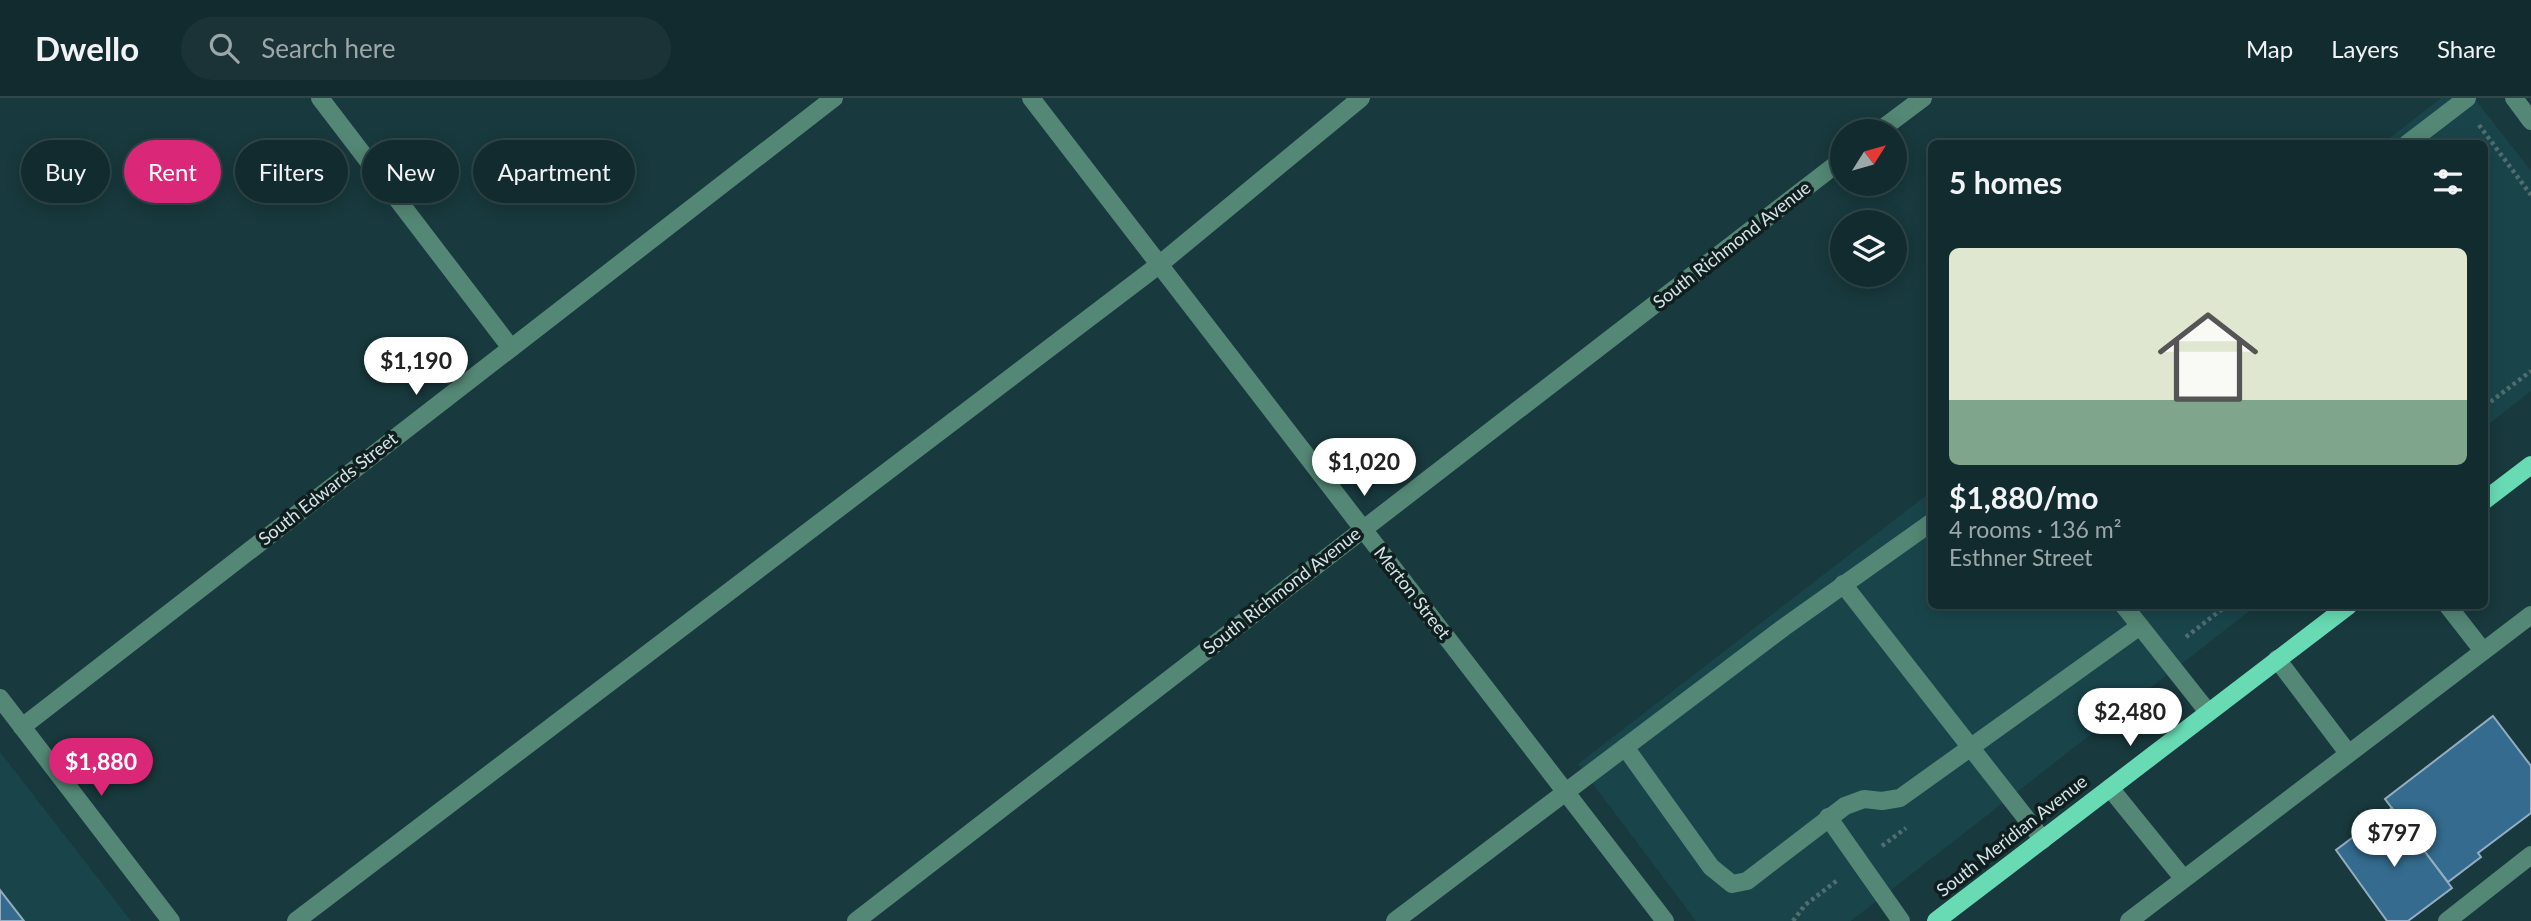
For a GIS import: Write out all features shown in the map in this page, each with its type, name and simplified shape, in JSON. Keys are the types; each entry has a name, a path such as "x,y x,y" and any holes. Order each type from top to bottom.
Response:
{"main road":[{"path":"2488,498 2531,465"},
{"name":"South Meridian Avenue","path":"1936,921 2344,609"}],"street":[{"path":"320,98 511,348"},
{"name":"South Edwards Street","path":"22,727 834,98"},
{"name":"Merton Street","path":"1031,98 1665,921"},
{"path":"296,921 1160,264 1361,98"},
{"path":"1896,119 1923,98"},
{"path":"2514,98 2531,121"},
{"path":"2412,140 2464,100"},
{"name":"South Richmond Avenue","path":"856,921 1830,169"},
{"path":"1395,921 1843,584 1928,525"},
{"path":"1843,584 2043,840"},
{"path":"2126,609 2208,712"},
{"path":"2450,609 2483,651"},
{"path":"2129,921 2483,651 2529,621"},
{"path":"1625,747 1711,867 1732,884 1747,881 1828,817 1864,799 1882,801 1900,798 1972,749 2140,626"},
{"path":"2277,659 2348,753"},
{"path":"0,698 172,921"},
{"path":"2110,788 2183,878"},
{"path":"1828,817 1900,921"},
{"path":"2447,921 2531,855"}],"path":[{"path":"2464,100 2531,195"},
{"path":"2488,404 2531,371"}],"shaded area":[{"path":"2441,98 2474,98 2531,171 2531,391 2488,425 2488,140 2387,140"},
{"path":"1928,494 1928,609 2252,609 1851,921 1696,921 1578,764"},
{"path":"0,752 131,921 0,921"}],"building":[{"path":"2493,716 2531,766 2531,813 2478,853 2481,857 2448,882 2385,799"},
{"path":"2392,808 2452,888 2408,921 2387,921 2336,850"},
{"path":"0,890 24,921 0,921"}]}
